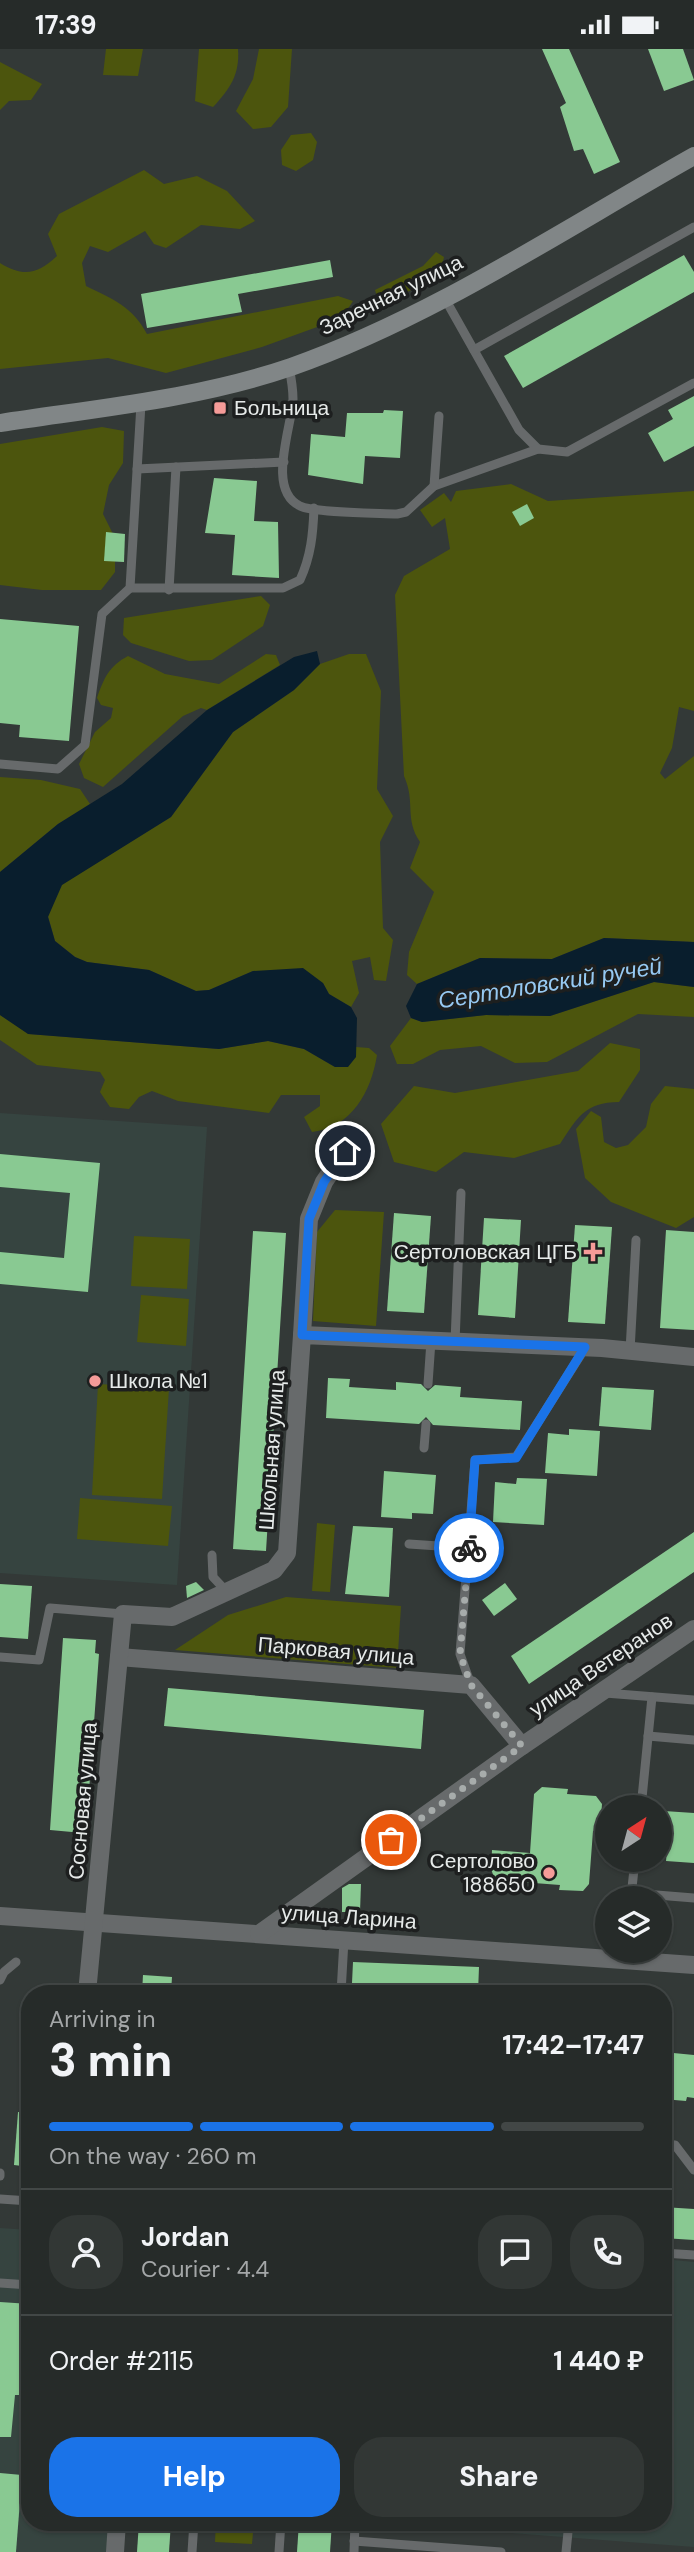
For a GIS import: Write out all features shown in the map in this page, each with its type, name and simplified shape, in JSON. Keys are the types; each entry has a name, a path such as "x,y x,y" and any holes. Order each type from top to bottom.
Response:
{"main road":[{"name":"Заречная улица","path":"0,423 141,404 216,388 289,367 369,336 444,297 694,156"}],"street":[{"name":"Школьная улица","path":"123,1614 172,1618 274,1570 287,1553 309,1219 324,1182 345,1151"},
{"path":"302,1335 585,1347 694,1357"},
{"name":"Сосновая улица","path":"88,1985 123,1614"},
{"name":"улица Ветеранов","path":"260,1934 522,1746 694,1629"},
{"name":"Парковая улица","path":"119,1657 471,1685"},
{"path":"471,1685 522,1746"},
{"name":"улица Ларина","path":"0,1916 595,1954"},
{"name":"улица Ларина","path":"672,1962 694,1965"},
{"path":"116,2552 117,2531"}],"lane":[{"path":"474,350 694,227"},
{"path":"444,297 519,430 538,449"},
{"path":"289,367 293,400 283,476 288,496 301,507 397,514 406,512 434,487 538,449 567,452 694,383"},
{"path":"0,764 58,769 85,745 102,614 130,588 141,404"},
{"path":"434,487 439,416"},
{"path":"137,469 284,462"},
{"path":"169,590 177,467"},
{"path":"130,588 283,588 300,580 313,541 314,508"},
{"path":"455,1342 461,1192"},
{"path":"630,1351 636,1240"},
{"path":"428,1384 431,1341"},
{"path":"471,1685 460,1654 475,1460 516,1458 585,1347"},
{"path":"424,1448 426,1424"},
{"path":"409,1544 468,1548"},
{"path":"212,1555 214,1577 227,1592"},
{"path":"0,1657 39,1660 50,1608 123,1614"},
{"path":"600,1693 694,1700"},
{"path":"642,1795 652,1697"},
{"path":"648,1736 694,1740"},
{"path":"672,1897 694,1898"},
{"path":"341,1985 344,1940"},
{"path":"0,1980 4,1972 16,1962"},
{"path":"672,2145 694,2169"},
{"path":"0,2199 21,2200"},
{"path":"672,2254 694,2255"},
{"path":"0,2283 21,2284"},
{"path":"192,2552 193,2531"},
{"path":"279,2552 280,2531"},
{"path":"354,2552 355,2531"},
{"path":"566,2552 568,2531"},
{"path":"354,2542 501,2552"}],"shaded area":[{"name":"Школа №1","path":"0,1113 207,1127 177,1585 0,1573"},
{"path":"0,2228 21,2229 21,2531 110,2531 109,2552 0,2552"},
{"path":"672,2260 694,2262 694,2547 483,2531 672,2531"}],"green space":[{"path":"106,49 143,49 138,76 103,75"},
{"path":"199,49 238,49 233,81 213,107 195,101"},
{"path":"259,49 292,49 288,107 271,127 253,129 236,111 253,79"},
{"path":"0,62 42,84 31,100 9,101 0,110"},
{"path":"311,133 317,142 313,160 296,171 282,165 281,150 291,135"},
{"path":"144,170 164,184 197,176 227,191 255,221 240,229 201,225 166,248 154,244 145,231 108,252 90,246 82,263 86,286 129,310 147,334 338,296 353,301 342,318 262,347 166,373 108,358 0,369 0,263 23,272 43,267 57,256 48,234 59,214"},
{"path":"436,252 444,257 440,274 386,304 379,304 375,290 423,266"},
{"path":"102,427 124,431 123,463 109,485 103,514 115,538 115,572 101,590 42,590 0,585 0,444"},
{"path":"511,484 548,501 694,491 694,711 679,707 672,748 660,773 665,779 694,756 694,942 604,938 552,959 480,958 417,984 407,975 409,952 434,892 410,868 420,842 412,825 404,776 395,595 404,576 450,549 445,518 432,527 420,510 444,493 451,502 456,491"},
{"path":"261,596 270,605 263,626 212,660 189,661 131,643 123,635 124,618"},
{"path":"266,654 276,655 280,665 207,710 201,708 183,716 103,787 84,778 79,764 95,732 111,718 113,708 101,705 97,698 108,673 116,664 128,656 165,674 219,684"},
{"path":"349,654 366,654 381,691 377,789 393,816 380,842 383,928 393,940 386,981 374,980 370,957 352,961 359,993 351,1007 329,994 323,983 253,971 209,990 196,991 149,970 87,962 75,957 55,941 48,916 61,885 171,817 233,732 294,690 320,664"},
{"path":"0,777 41,780 80,789 90,804 58,824 0,872"},
{"path":"654,982 694,987 694,1017 638,1014 547,1062 515,1063 481,1046 440,1050 413,1064 397,1064 390,1046 411,1018 422,1022 486,1015 550,1016"},
{"path":"0,1015 29,1034 219,1049 268,1041 304,1049 335,1067 356,1057 356,1047 369,1048 377,1055 370,1082 349,1115 326,1129 312,1132 304,1117 320,1106 320,1095 281,1095 269,1113 178,1101 152,1091 139,1097 129,1109 110,1107 100,1092 105,1080 100,1072 37,1065 0,1040"},
{"path":"610,1043 640,1049 640,1070 619,1102 590,1108 577,1119 560,1144 514,1158 464,1152 436,1172 394,1162 381,1124 414,1086 455,1093 578,1071"},
{"path":"665,1086 694,1089 694,1217 676,1228 611,1202 585,1178 576,1129 591,1111 601,1117 604,1142 616,1148 628,1145 646,1127 651,1104"},
{"path":"335,1210 384,1212 376,1326 313,1321 317,1232"},
{"path":"134,1236 190,1239 187,1289 131,1286"},
{"path":"141,1295 189,1299 186,1346 137,1342"},
{"path":"98,1384 169,1388 162,1499 92,1495"},
{"path":"80,1498 172,1506 168,1546 77,1539"},
{"path":"317,1523 335,1525 330,1592 312,1591"},
{"path":"286,1597 401,1606 397,1668 175,1650 228,1615"},
{"path":"216,2531 253,2531 252,2544 215,2542"}],"water":[{"path":"317,651 320,664 294,690 233,732 171,817 62,885 48,917 55,941 75,957 87,962 149,970 196,991 209,990 253,971 303,968 323,983 329,994 351,1007 357,1018 356,1057 348,1067 335,1067 304,1049 268,1041 219,1049 28,1034 0,1015 0,872 58,824 122,784 207,710 294,657"},
{"name":"Сертоловский ручей","path":"604,938 694,942 694,987 654,982 550,1016 486,1015 422,1022 411,1018 406,1006 417,984 480,958 552,959"}],"building":[{"path":"542,49 569,49 620,162 594,174 583,149 574,151 560,107 566,103"},
{"path":"648,49 683,49 694,80 664,91"},
{"path":"684,255 694,272 694,292 523,388 504,356"},
{"path":"330,260 333,277 238,294 242,312 147,328 141,294"},
{"path":"694,396 694,446 664,462 648,433 673,419 668,410"},
{"path":"384,410 403,411 400,458 365,456 363,484 308,475 311,434 345,437 347,413 383,413"},
{"path":"214,478 257,481 254,521 278,522 279,578 232,575 235,535 205,533"},
{"path":"527,504 534,518 520,526 512,512"},
{"path":"106,532 125,534 124,562 104,561"},
{"path":"0,619 79,626 69,741 19,737 20,725 0,723"},
{"path":"0,1154 100,1163 88,1292 0,1284 0,1252 64,1258 70,1193 0,1187"},
{"path":"394,1213 431,1216 424,1313 387,1311"},
{"path":"484,1218 521,1220 515,1318 478,1315"},
{"path":"575,1225 612,1227 605,1324 568,1322"},
{"path":"666,1230 694,1232 694,1330 660,1328"},
{"path":"253,1231 286,1233 266,1551 233,1549"},
{"path":"328,1378 350,1379 349,1387 396,1390 396,1382 421,1384 428,1391 435,1385 461,1387 460,1397 522,1401 520,1430 433,1425 426,1417 419,1424 326,1418"},
{"path":"602,1387 654,1390 651,1430 599,1426"},
{"path":"569,1429 600,1431 597,1476 545,1473 548,1433 569,1435"},
{"path":"384,1471 436,1475 433,1514 412,1513 412,1519 381,1517"},
{"path":"517,1478 547,1479 544,1525 493,1522 495,1482 516,1484"},
{"path":"353,1526 393,1528 389,1597 345,1594"},
{"path":"694,1532 694,1572 529,1684 511,1656"},
{"path":"196,1582 204,1590 187,1598 186,1586"},
{"path":"505,1583 517,1599 494,1616 482,1600"},
{"path":"0,1584 32,1586 28,1639 0,1637"},
{"path":"63,1638 96,1640 95,1653 99,1654 87,1819 84,1819 83,1833 50,1830"},
{"path":"168,1688 424,1710 421,1749 164,1726"},
{"path":"542,1787 568,1789 567,1794 595,1796 595,1831 589,1884 583,1891 559,1890 560,1885 495,1880 491,1869 492,1850 530,1853 534,1794"},
{"path":"672,1812 694,1813 694,1863 672,1861"},
{"path":"349,1884 361,1884 360,1912 342,1912 342,1888"},
{"path":"353,1962 479,1967 478,1985 352,1983"},
{"path":"143,1975 172,1977 172,1985 142,1985"},
{"path":"672,2053 694,2055 694,2098 687,2097 686,2101 672,2100"},
{"path":"18,2112 21,2112 21,2166 14,2165"},
{"path":"672,2208 694,2209 694,2240 672,2239"},
{"path":"0,2302 21,2303 21,2395 15,2395 11,2437 0,2437"},
{"path":"0,2473 21,2475 16,2552 0,2552"},
{"path":"138,2531 170,2531 169,2552 137,2552"},
{"path":"298,2531 331,2531 330,2552 297,2552"}],"way so far":[{"path":"391,1840 522,1746 471,1685 460,1654 469,1548"}],"place":[{"name":"Больница","path":"220,408"},
{"name":"Сертоловская ЦГБ","path":"593,1252"},
{"name":"Школа №1","path":"95,1381"},
{"name":"Сертолово 188650","path":"549,1873"}],"route":[{"path":"345,1151 324,1182 309,1219 302,1335 585,1347 516,1458 475,1460 469,1548"}]}
